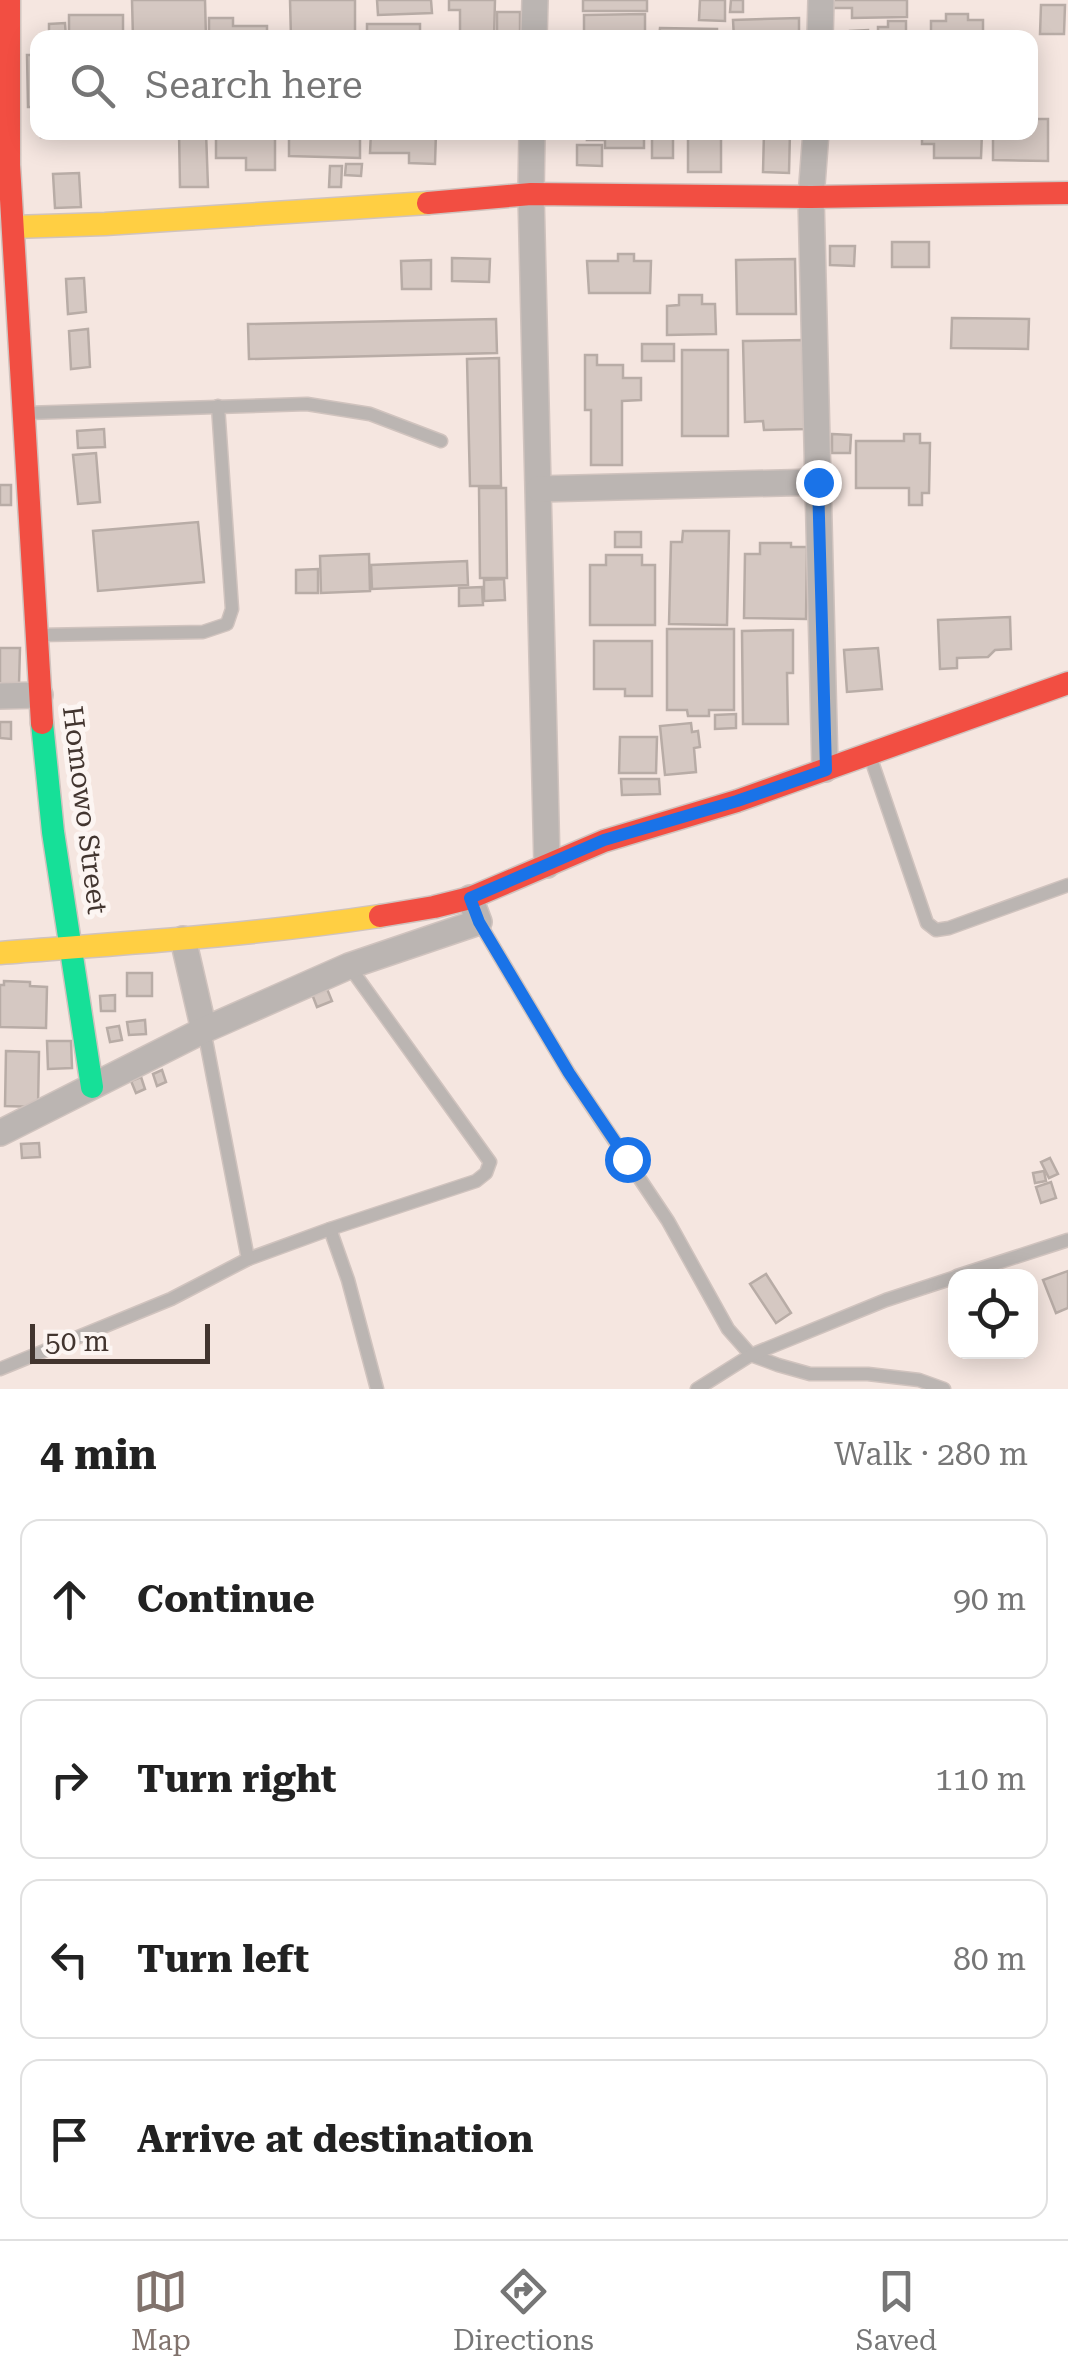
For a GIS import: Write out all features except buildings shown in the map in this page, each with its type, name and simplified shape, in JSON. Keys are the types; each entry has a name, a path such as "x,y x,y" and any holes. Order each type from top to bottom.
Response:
{"street":[{"name":"Homowo Street","path":"8,0 4,165 14,226 11,383 24,413 40,696 53,832 92,1086"},
{"path":"534,0 534,30"},
{"path":"820,30 821,0"},
{"path":"532,140 547,865"},
{"path":"815,140 811,197 826,770"},
{"path":"14,226 337,210 531,194 811,197 1068,193"},
{"path":"539,489 818,482"},
{"path":"0,953 182,940 434,908 470,898 604,840 737,801 1068,683"},
{"path":"0,696 40,696"},
{"path":"0,1134 204,1030 349,966 479,922 470,898"},
{"path":"182,940 204,1030"}],"lane":[{"path":"24,413 308,404 370,414 441,441"},
{"path":"36,634 203,632 228,624 232,608 218,406"},
{"path":"869,754 927,923 936,930 1068,885"},
{"path":"479,922 569,1073 668,1220 728,1329 751,1355 810,1374 868,1374 919,1380 944,1389"},
{"path":"0,1368 171,1298 248,1259 476,1181 486,1173 490,1162 349,966"},
{"path":"204,1030 248,1259"},
{"path":"330,1228 377,1389"},
{"path":"980,1269 1068,1240"},
{"path":"697,1389 751,1355 886,1300 948,1280"},
{"path":"810,1374 822,1389"}],"traffic: fast":[{"path":"42,723 53,832 92,1087"}],"traffic: slow":[{"path":"13,227 428,203"},
{"path":"0,953 238,933 380,916"}],"traffic: jam":[{"path":"9,0 9,165 42,723"},
{"path":"428,203 531,194 811,197 1068,193"},
{"path":"380,916 470,898 604,841 737,801 1068,683"}],"route":[{"path":"627,1159 569,1073 479,922 470,898 604,840 826,770 818,482"}]}
